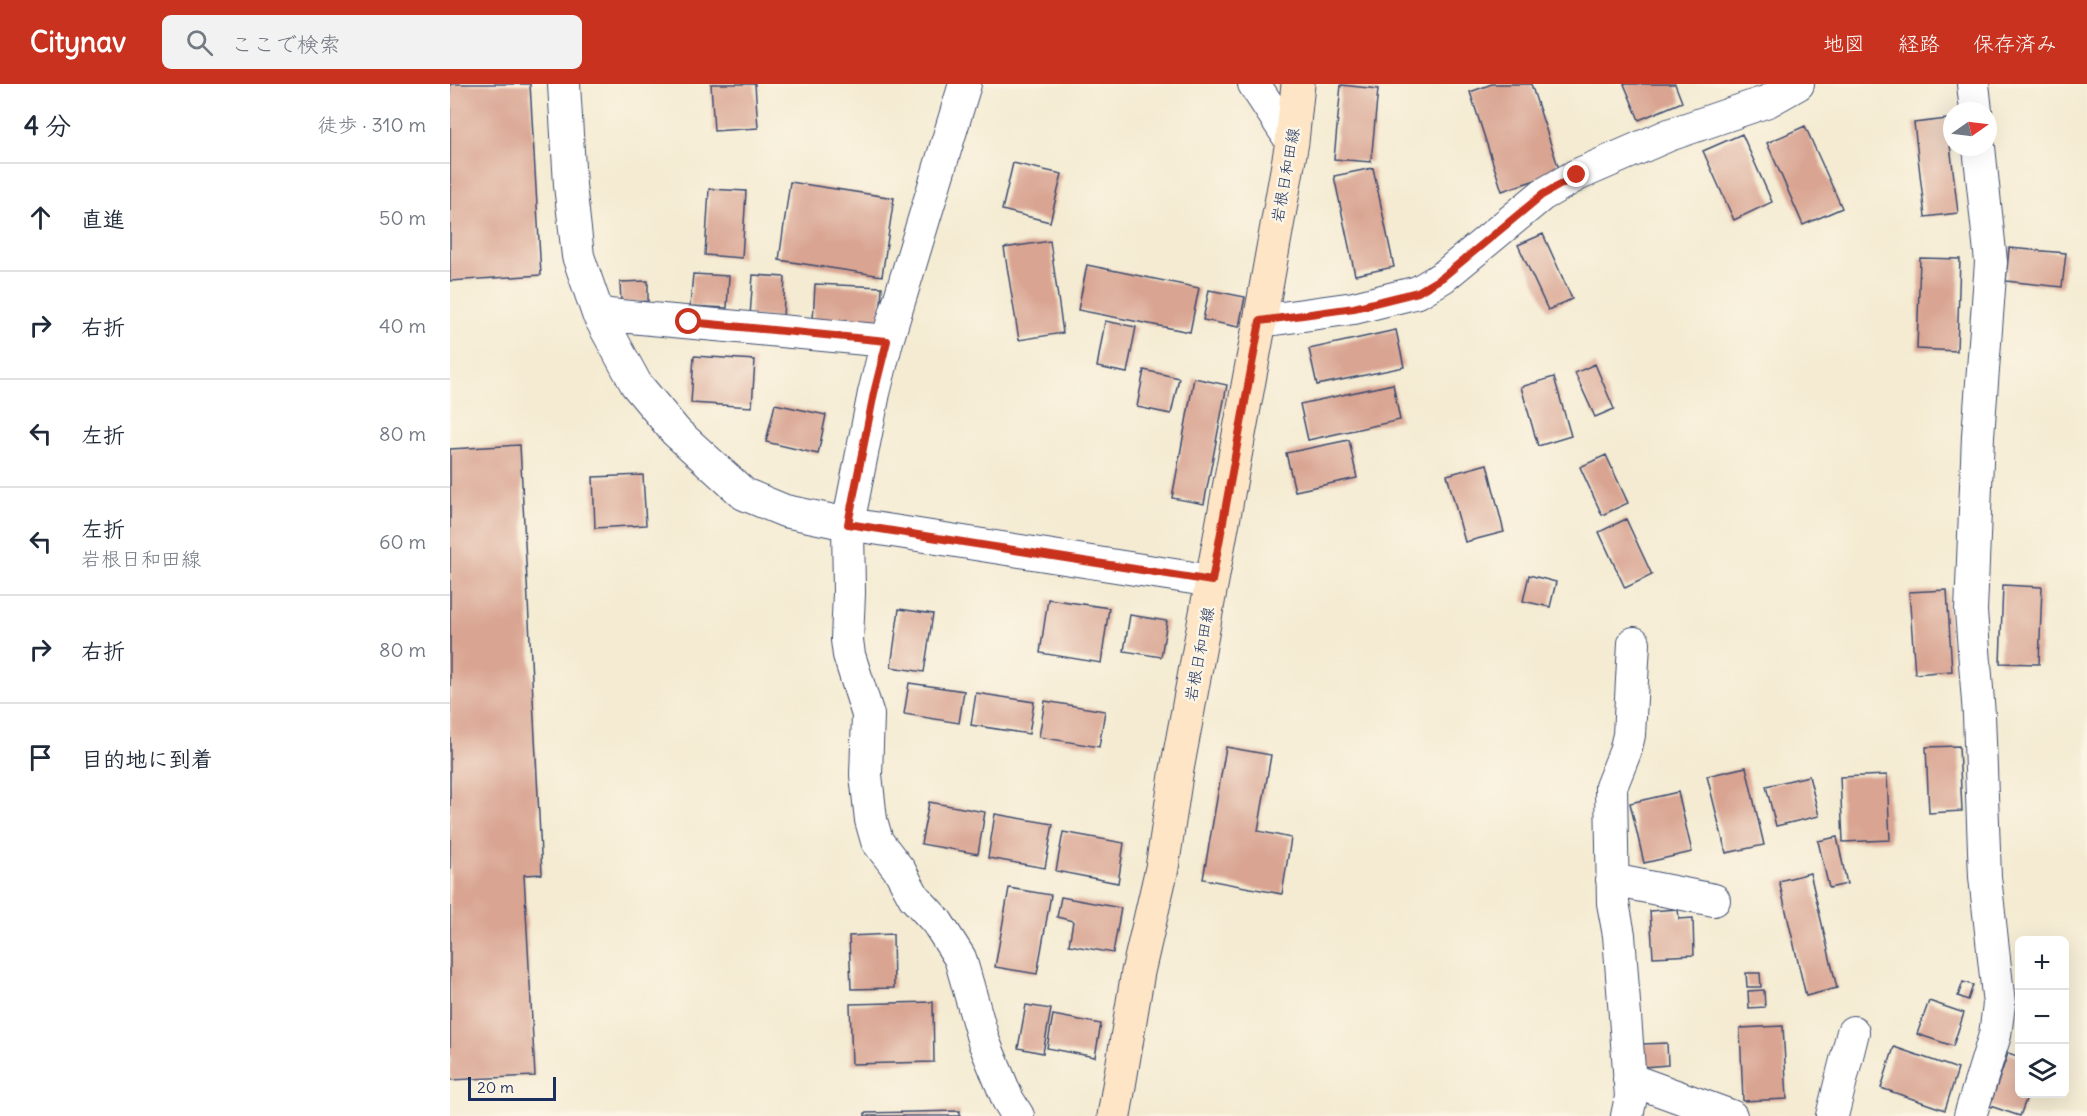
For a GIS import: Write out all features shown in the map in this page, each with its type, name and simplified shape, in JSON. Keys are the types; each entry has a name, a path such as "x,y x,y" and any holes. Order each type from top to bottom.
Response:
{"main road":[{"name":"岩根日和田線","path":"1114,1116 1138,972 1162,868 1176,775 1292,142 1298,84"}],"street":[{"path":"564,84 570,185 578,256 598,314 636,384 676,432 744,494 785,511 848,524 1212,581"},
{"path":"965,84 887,341 874,393 848,524 847,640 849,655 868,715 866,774 871,820 877,841 900,871 914,897 937,922 960,958 984,1042 1008,1100 1018,1116"},
{"path":"1254,84 1292,142"},
{"path":"1260,321 1354,308 1418,292 1443,277 1542,195 1577,175 1669,135 1767,101 1798,84"},
{"path":"1973,84 1975,102"},
{"path":"1970,1116 1995,1035 1999,1004 1985,877 1980,726 1971,611 1978,436 1991,262 1980,156"},
{"path":"598,314 887,341"},
{"path":"1627,1116 1631,1097 1619,935 1613,903 1611,787 1629,735 1634,643"},
{"path":"1612,880 1714,900"},
{"path":"1832,1116 1854,1032"},
{"path":"1629,1078 1731,1116"}],"building":[{"path":"450,84 530,84 541,275 450,281"},
{"path":"711,84 755,84 758,128 714,131"},
{"path":"1492,84 1531,84 1560,172 1502,191 1470,92"},
{"path":"1624,84 1675,84 1682,102 1639,120"},
{"path":"1341,85 1378,89 1371,162 1334,159"},
{"path":"1943,119 1943,156 1951,156 1958,213 1925,217 1914,123"},
{"path":"1805,126 1842,208 1803,225 1767,143"},
{"path":"1742,134 1772,202 1734,220 1703,151"},
{"path":"1013,163 1062,174 1050,222 1002,210"},
{"path":"1373,168 1394,267 1355,275 1334,176"},
{"path":"790,182 894,198 882,276 779,260"},
{"path":"709,189 746,191 742,258 705,255"},
{"path":"1543,234 1572,299 1548,310 1518,245"},
{"path":"1050,241 1063,333 1019,340 1004,248"},
{"path":"2009,248 2066,253 2062,287 2006,281"},
{"path":"1920,258 1960,259 1957,351 1917,349"},
{"path":"1087,265 1199,288 1190,332 1078,310"},
{"path":"693,274 729,276 727,308 690,306"},
{"path":"753,275 785,277 783,318 750,316"},
{"path":"648,281 648,301 621,303 620,282"},
{"path":"815,284 882,287 880,325 813,321"},
{"path":"1209,290 1245,297 1239,327 1203,320"},
{"path":"1105,321 1136,327 1127,373 1097,367"},
{"path":"1396,330 1404,367 1317,385 1309,349"},
{"path":"694,356 755,360 752,407 691,403"},
{"path":"1595,364 1614,409 1595,417 1575,373"},
{"path":"1144,370 1179,378 1171,414 1137,407"},
{"path":"1554,377 1571,436 1538,446 1521,387"},
{"path":"1194,378 1227,385 1204,504 1172,498"},
{"path":"1393,384 1400,420 1308,440 1300,404"},
{"path":"775,404 826,415 818,454 766,442"},
{"path":"1349,440 1357,478 1295,491 1286,453"},
{"path":"520,445 542,874 524,875 535,1076 450,1080 450,449"},
{"path":"1606,455 1628,503 1602,515 1580,467"},
{"path":"1487,464 1504,532 1465,542 1447,475"},
{"path":"643,475 646,525 595,528 593,477"},
{"path":"1626,519 1652,575 1625,588 1599,532"},
{"path":"1529,575 1556,582 1550,607 1523,601"},
{"path":"2003,585 2042,587 2039,664 2000,663"},
{"path":"1947,590 1952,671 1915,674 1909,592"},
{"path":"1048,599 1109,608 1101,663 1040,653"},
{"path":"899,609 933,614 924,672 891,667"},
{"path":"1130,615 1167,621 1161,657 1124,651"},
{"path":"909,683 964,691 959,723 904,714"},
{"path":"976,693 1034,702 1029,734 971,725"},
{"path":"1045,701 1105,711 1099,747 1039,737"},
{"path":"1959,746 1962,811 1929,813 1926,747"},
{"path":"1226,747 1271,755 1258,831 1291,838 1282,894 1203,879"},
{"path":"1746,767 1764,845 1726,853 1707,776"},
{"path":"1887,775 1890,840 1843,842 1840,777"},
{"path":"1809,776 1819,816 1776,826 1766,786"},
{"path":"1678,792 1692,852 1644,863 1630,803"},
{"path":"929,802 985,812 978,854 921,844"},
{"path":"995,814 1053,824 1045,868 988,858"},
{"path":"1063,832 1124,843 1118,883 1056,871"},
{"path":"1837,837 1847,884 1829,888 1818,841"},
{"path":"1810,873 1837,988 1806,996 1779,881"},
{"path":"1009,888 1051,895 1037,974 995,967"},
{"path":"1061,897 1121,908 1113,953 1069,945 1073,921 1057,917"},
{"path":"1678,909 1679,919 1693,918 1694,955 1653,957 1650,911"},
{"path":"893,934 894,988 851,989 849,936"},
{"path":"1746,973 1760,973 1761,987 1747,987"},
{"path":"1963,982 1973,985 1968,1000 1958,996"},
{"path":"1764,990 1765,1007 1749,1008 1748,991"},
{"path":"1929,1001 1964,1013 1953,1046 1917,1034"},
{"path":"933,1002 934,1062 852,1064 850,1004"},
{"path":"1026,1005 1051,1009 1043,1053 1018,1048"},
{"path":"1053,1015 1101,1024 1095,1057 1047,1048"},
{"path":"1783,1026 1787,1099 1743,1101 1740,1028"},
{"path":"1667,1043 1668,1065 1644,1067 1643,1044"},
{"path":"1894,1047 1958,1069 1945,1110 1881,1088"},
{"path":"2008,1053 2015,1055 2015,1098 2027,1098 2020,1116 1990,1106"},
{"path":"960,1111 960,1116 865,1116 865,1113"}],"route":[{"path":"689,322 887,341 874,393 848,524 1212,581 1260,321 1354,308 1418,292 1443,277 1542,195 1577,175"}]}
